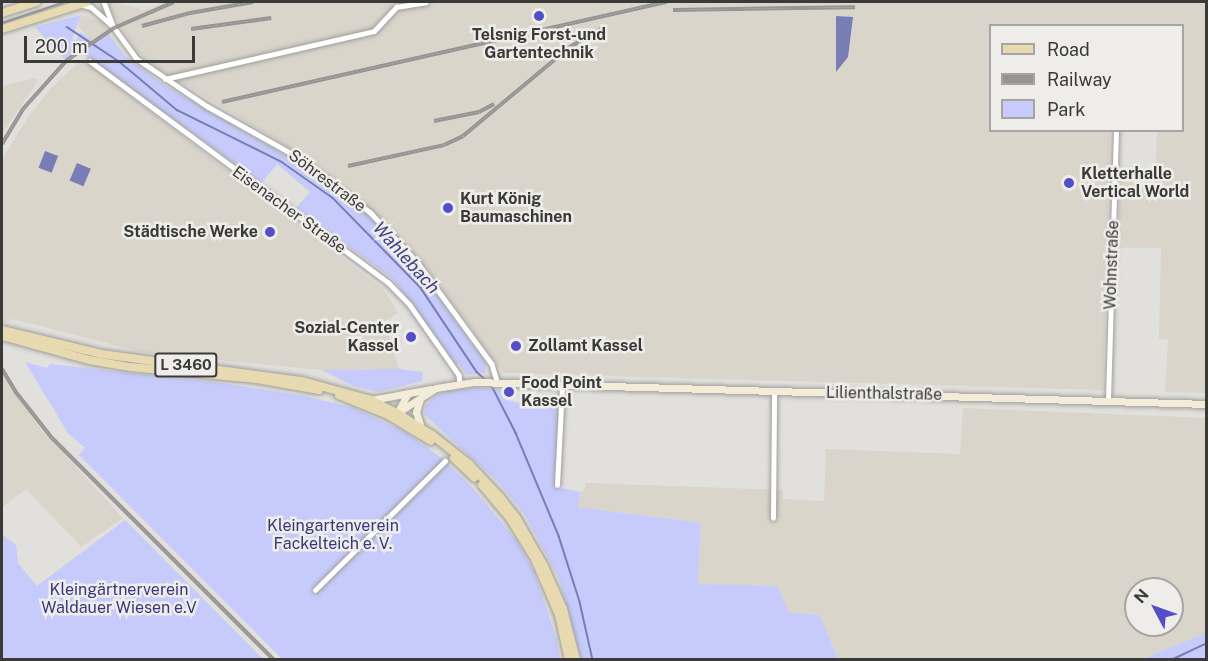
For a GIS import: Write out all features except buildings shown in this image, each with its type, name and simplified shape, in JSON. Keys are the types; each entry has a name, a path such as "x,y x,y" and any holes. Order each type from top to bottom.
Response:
{"main road":[{"path":"2,13 36,2"},
{"path":"2,29 79,3"},
{"name":"L 3460","path":"2,330 101,354 302,381 371,400 398,413 475,470 517,519 544,566 563,609 576,660"},
{"name":"L 3460","path":"2,336 89,360 130,367 305,387 354,400 388,415 431,441 473,475 509,517 535,559 559,615 569,660"},
{"name":"Lilienthalstraße","path":"398,413 436,388 460,383 492,382 562,386 1206,404"},
{"path":"371,400 436,388"},
{"path":"398,413 408,393"},
{"path":"420,399 416,412 421,428"},
{"path":"388,415 398,413"},
{"path":"398,413 431,441"}],"street":[{"name":"Söhrestraße","path":"104,2 112,25 131,53 165,79 207,106 298,156 371,213 418,263 492,364 492,382"},
{"path":"165,79 374,31 396,7 426,2"},
{"name":"Söhrestraße","path":"79,3 91,7 112,25"},
{"name":"Eisenacher Straße","path":"90,61 389,283 410,305 459,375 460,383"},
{"name":"Wohnstraße","path":"1108,400 1116,132"},
{"path":"557,485 562,386"},
{"path":"773,518 774,391"},
{"path":"315,590 445,461"}],"shaded area":[{"path":"110,2 140,8 140,11 166,2 1206,2 1206,393 1165,392 1168,340 1159,339 1161,248 1118,248 1121,180 1155,181 1157,132 1184,132 1184,24 989,24 989,132 1110,132 1103,390 504,373 425,265 375,213 300,154 159,69 135,50 121,26 87,47 67,63 64,59 90,39 78,26 81,15 102,22 107,29 119,23 109,6"},
{"path":"836,16 853,17 848,57 836,72"},
{"path":"78,63 88,64 384,290 398,313 384,322 399,369 322,370 141,352 13,319 2,324 2,160 26,120 52,87"},
{"path":"35,78 38,81 2,134 2,86"},
{"path":"45,151 58,156 52,173 39,168"},
{"path":"77,163 91,169 83,186 70,180"},
{"path":"2,372 41,429 123,518 81,547 26,489 2,507"},
{"path":"963,408 1206,418 1206,633 1142,659 838,659 820,615 788,612 778,586 698,584 701,523 578,507 580,492 584,491 586,483 783,490 783,499 824,501 826,449 960,454"}],"green space":[{"path":"81,15 72,39 76,41 80,32 91,39 64,59 35,27"},
{"path":"108,33 124,55 163,84 302,165 368,215 415,264 486,363 485,373 467,375 459,364 456,364 393,279 296,208 310,192 277,164 262,183 80,52"},
{"name":"Kleingartenverein Fackelteich e. V.","path":"25,362 47,368 50,364 221,383 305,396 354,408 407,433 440,457 470,485 517,541 534,571 557,640 560,659 282,659 79,455 85,448 68,433"},
{"path":"399,369 423,372 422,381 379,392 353,386 322,370"},
{"path":"479,387 502,391 504,399 519,403 522,397 559,397 557,487 580,492 578,507 701,523 698,584 778,586 788,612 820,615 838,659 581,659 559,579 525,515 499,483 424,414 426,405 435,396 447,391"},
{"name":"Kleingärtnerverein Waldauer Wiesen e.V","path":"125,520 263,659 2,659 2,534 16,545 18,563 37,586"},
{"path":"1206,633 1206,659 1142,659"}],"waterway":[{"name":"Wahlebach","path":"67,27 120,62 177,110 282,162 333,198 421,288 477,372 486,380"},
{"name":"Wahlebach","path":"492,386 516,433 559,536 580,602 593,660"},
{"name":"Wahlebach","path":"1171,660 1206,644"}],"tram line":[{"path":"2,23 65,2"}],"railway":[{"path":"2,144 23,109 67,60 114,28 174,2"},
{"path":"142,26 190,13 253,2"},
{"path":"222,102 667,2"},
{"path":"673,10 855,7"},
{"path":"191,29 271,18"},
{"path":"348,166 444,145 463,136 570,47 603,28"},
{"path":"434,121 479,112 494,104"},
{"path":"2,369 15,391 52,438 274,660"}],"place":[{"name":"Telsnig Forst-und Gartentechnik","path":"539,16"},
{"name":"Kletterhalle Vertical World","path":"1069,183"},
{"name":"Kurt König Baumaschinen","path":"448,208"},
{"name":"Städtische Werke","path":"270,232"},
{"name":"Sozial-Center Kassel","path":"411,337"},
{"name":"Zollamt Kassel","path":"516,346"},
{"name":"Food Point Kassel","path":"509,392"}]}
